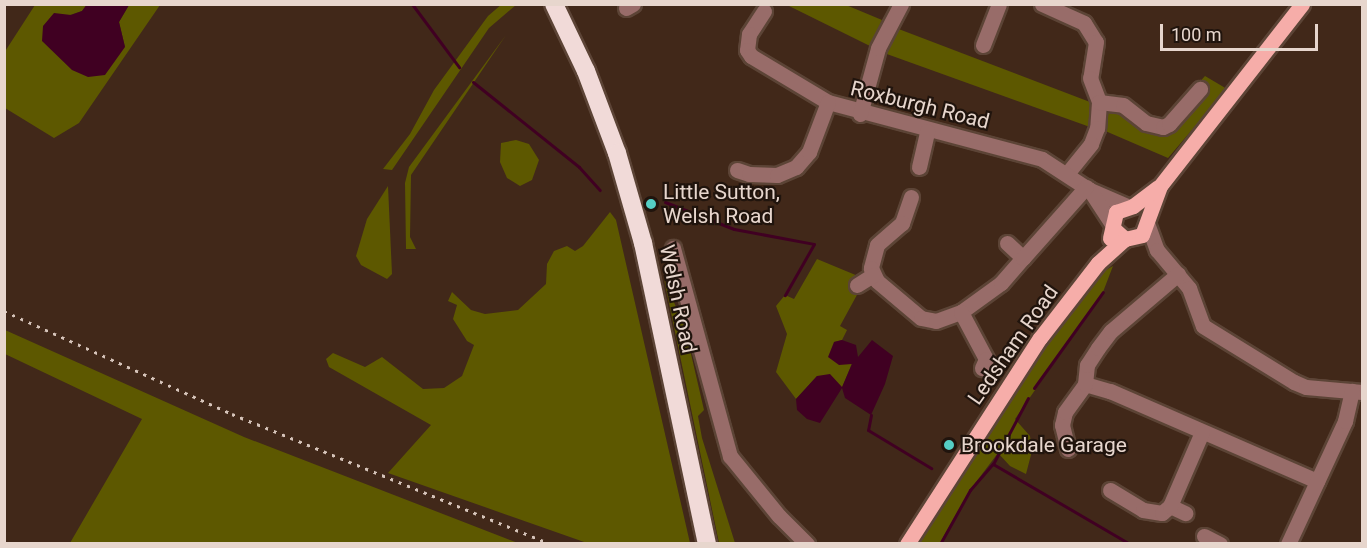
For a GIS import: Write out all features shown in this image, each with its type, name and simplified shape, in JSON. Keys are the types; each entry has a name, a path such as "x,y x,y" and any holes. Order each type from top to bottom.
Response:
{"highway":[{"name":"Welsh Road","path":"554,4 586,71 617,153 643,243 707,543"}],"main road":[{"name":"Ledsham Road","path":"1120,233 1142,235 1160,186 1302,4"},
{"name":"Ledsham Road","path":"907,543 1040,338 1120,233 1116,212 1130,206 1160,186"},
{"path":"1130,206 1147,220"}],"street":[{"path":"860,114 878,48 901,4"},
{"path":"983,47 999,4"},
{"path":"1042,4 1078,19 1094,35 1097,50 1090,78 1099,102 1097,128 1091,144 1067,174"},
{"name":"Roxburgh Road","path":"764,11 740,53 828,102 860,114 1032,156 1067,174 1087,188 1130,206"},
{"path":"1099,102 1123,105 1146,123 1162,127 1170,124 1200,89"},
{"path":"744,177 777,175 796,167 809,152 828,102"},
{"path":"919,167 927,131"},
{"path":"873,276 921,318 936,321 961,312 1001,283 1087,188"},
{"name":"Roxburgh Road","path":"1087,188 1120,233"},
{"path":"873,276 877,245 902,223 911,197"},
{"path":"1147,220 1157,250 1189,288 1198,319 1220,339 1241,348 1294,382 1357,392 1288,543"},
{"path":"1120,233 1157,250"},
{"path":"1007,243 1023,258"},
{"name":"Welsh Road","path":"673,248 730,456 778,516 807,543"},
{"path":"1068,449 1062,425 1065,412 1085,384 1088,365 1111,331 1178,274"},
{"path":"857,285 873,276"},
{"path":"961,312 989,362"},
{"path":"1085,384 1110,391 1317,481"},
{"path":"1110,490 1143,510 1162,513 1170,506 1202,432"},
{"path":"1170,506 1185,513"},
{"path":"1204,536 1220,543"}],"shaded area":[{"path":"87,4 129,5 119,22 125,47 105,75 88,77 72,70 42,41 43,26 54,13 71,15 82,11"},
{"path":"502,4 516,5 489,28 392,170 383,169 410,134 434,90 488,16"},
{"path":"35,5 87,5 82,11 70,15 125,47 119,22 129,5 160,5 79,123 54,138 5,108 4,53"},
{"path":"787,5 846,5 882,20 870,46"},
{"path":"896,28 1090,102 1090,127 884,53"},
{"path":"506,35 411,175 410,237 416,249 406,249 405,183 409,167"},
{"path":"1205,76 1227,89 1168,158 1103,130 1104,111 1110,109 1122,110 1155,131"},
{"path":"516,140 529,144 539,160 532,180 520,186 507,178 500,162 501,143"},
{"path":"388,186 392,274 387,279 361,265 356,256 367,219"},
{"path":"610,212 616,220 690,543 587,543 388,473 431,425 329,367 326,359 333,353 365,367 382,357 423,389 444,388 462,376 474,345 467,341 453,319 457,305 448,301 452,292 471,310 485,314 518,310 546,284 547,264 554,251 567,246 575,251 583,246"},
{"path":"817,259 858,276 852,279 858,293 840,326 847,330 842,340 834,342 852,363 842,388 817,376 796,399 776,372 787,334 776,306 785,295 794,299"},
{"path":"1113,266 1103,292 1015,419 1030,436 1032,451 1026,474 1010,466 998,453 970,490 940,543 916,544 1035,356 1102,272"},
{"path":"664,279 685,328 704,410 698,416 702,438 735,543 719,543"},
{"path":"5,330 244,437 518,543 70,543 142,419 5,354"},
{"path":"842,340 856,345 858,357 872,340 893,356 885,384 871,415 845,398 842,388 820,423 807,419 797,410 796,399 817,376 830,374 842,387 852,364 839,365 828,357 834,342"}],"waterway":[{"path":"412,4 459,67"},
{"path":"473,82 579,167 600,190"},
{"path":"665,202 734,229 814,244 785,295"},
{"path":"1034,388 1103,292"},
{"path":"1028,398 993,464 1130,544"},
{"path":"871,415 868,430 931,468"},
{"path":"940,544 970,490 993,464"}],"railway":[{"path":"4,311 232,414 551,544"}],"place":[{"name":"Little Sutton, Welsh Road","path":"651,204"},
{"name":"Brookdale Garage","path":"949,445"}]}
